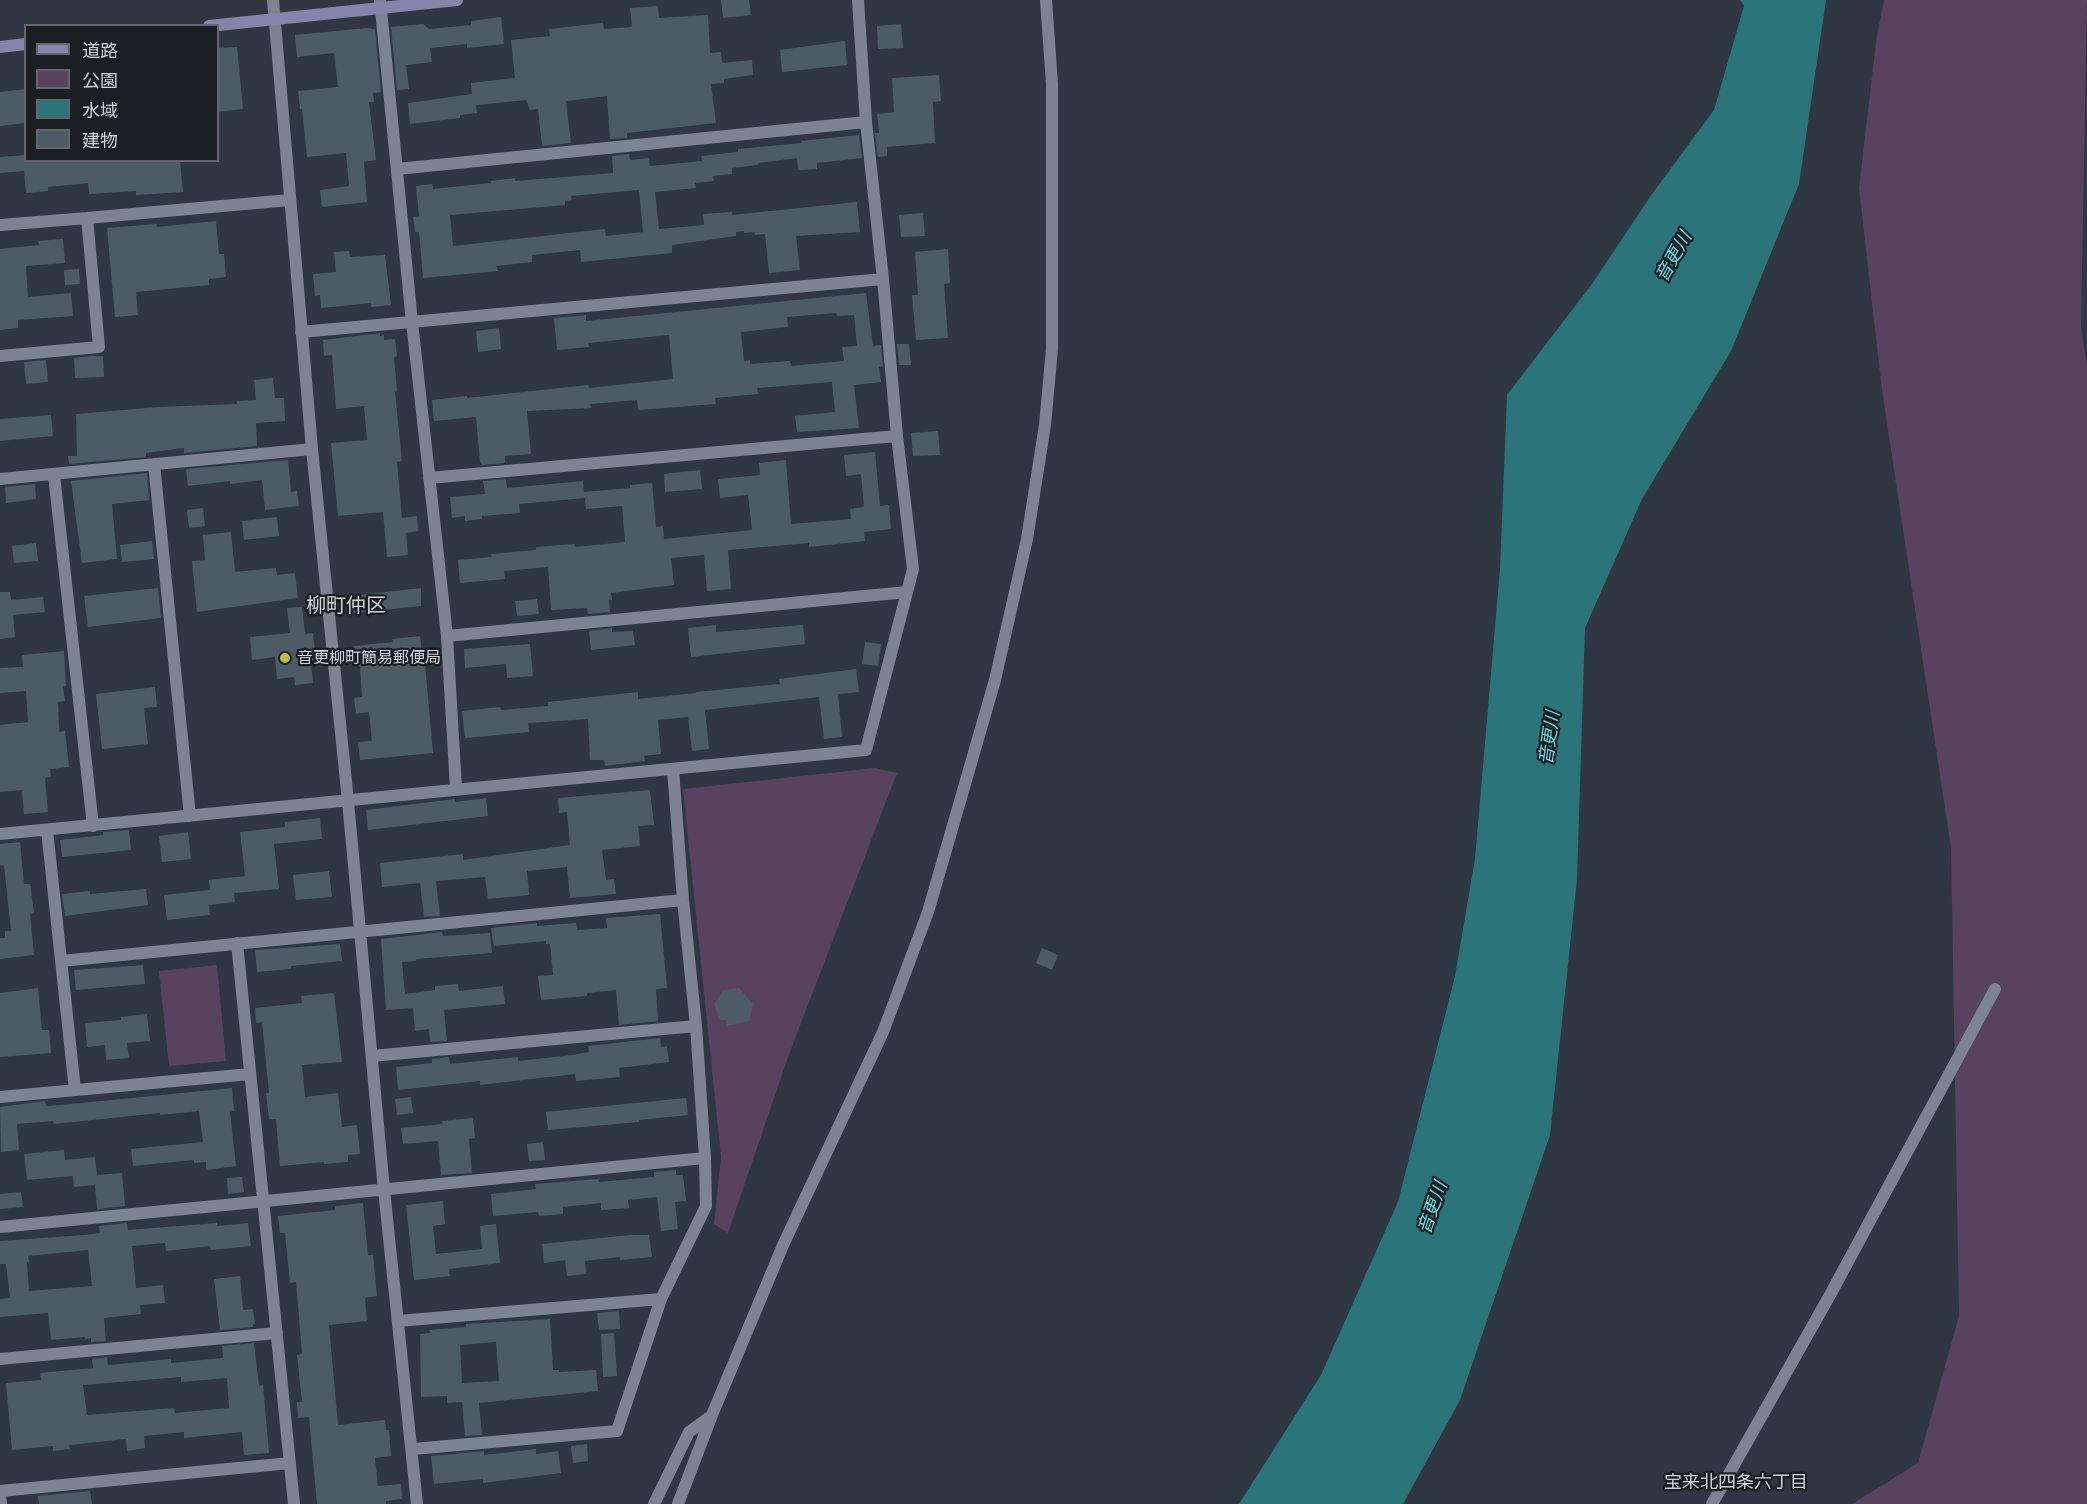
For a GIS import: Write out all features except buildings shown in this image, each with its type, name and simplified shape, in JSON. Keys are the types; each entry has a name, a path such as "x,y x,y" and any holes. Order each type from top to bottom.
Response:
{"street":[{"path":"273,0 312,449 417,1504"},
{"path":"219,25 380,4 457,0"},
{"path":"0,834 866,750 913,569 897,436 866,122 858,0"},
{"path":"678,1504 712,1415 784,1243 887,1021 928,912 995,680 1027,539 1040,459 1052,349 1052,84 1046,0"},
{"path":"380,4 447,636 456,789"},
{"path":"0,47 24,44"},
{"path":"397,169 866,122"},
{"path":"0,225 290,200"},
{"path":"0,356 99,347 87,219"},
{"path":"301,332 883,279"},
{"path":"429,478 897,436"},
{"path":"0,479 312,449"},
{"path":"154,464 190,816"},
{"path":"54,475 93,825"},
{"path":"447,636 907,592"},
{"path":"412,1449 616,1431 661,1299 706,1206 696,1026 673,769"},
{"path":"47,830 75,1090"},
{"path":"61,961 683,900"},
{"path":"237,943 294,1504"},
{"path":"1712,1504 1830,1295 1995,989"},
{"path":"372,1056 696,1026"},
{"path":"0,1097 250,1074"},
{"path":"0,1227 705,1158"},
{"path":"398,1321 661,1299"},
{"path":"0,1359 277,1333"},
{"path":"654,1504 689,1432 712,1415"},
{"path":"1,1504 0,1491 290,1462"}],"green space":[{"path":"1884,0 2087,0 2081,326 2087,367 2087,1504 1852,1504 1918,1463 1959,1316 1951,848 1882,390 1859,188 1876,42"},
{"path":"875,768 897,773 788,1057 728,1233 714,1224 721,1157 683,789"},
{"path":"217,965 226,1061 169,1066 159,971"}],"water":[{"name":"音更川","path":"1740,0 1826,0 1799,184 1731,351 1642,499 1585,628 1577,879 1550,1135 1460,1400 1403,1504 1239,1504 1321,1375 1398,1202 1455,976 1475,859 1500,569 1507,395 1592,284 1652,194 1714,110 1744,6"}],"place":[{"name":"音更柳町簡易郵便局","path":"285,658"}],"district":[{"name":"柳町仲区","path":"346,606"},
{"name":"宝来北四条六丁目","path":"1736,1483"}]}
